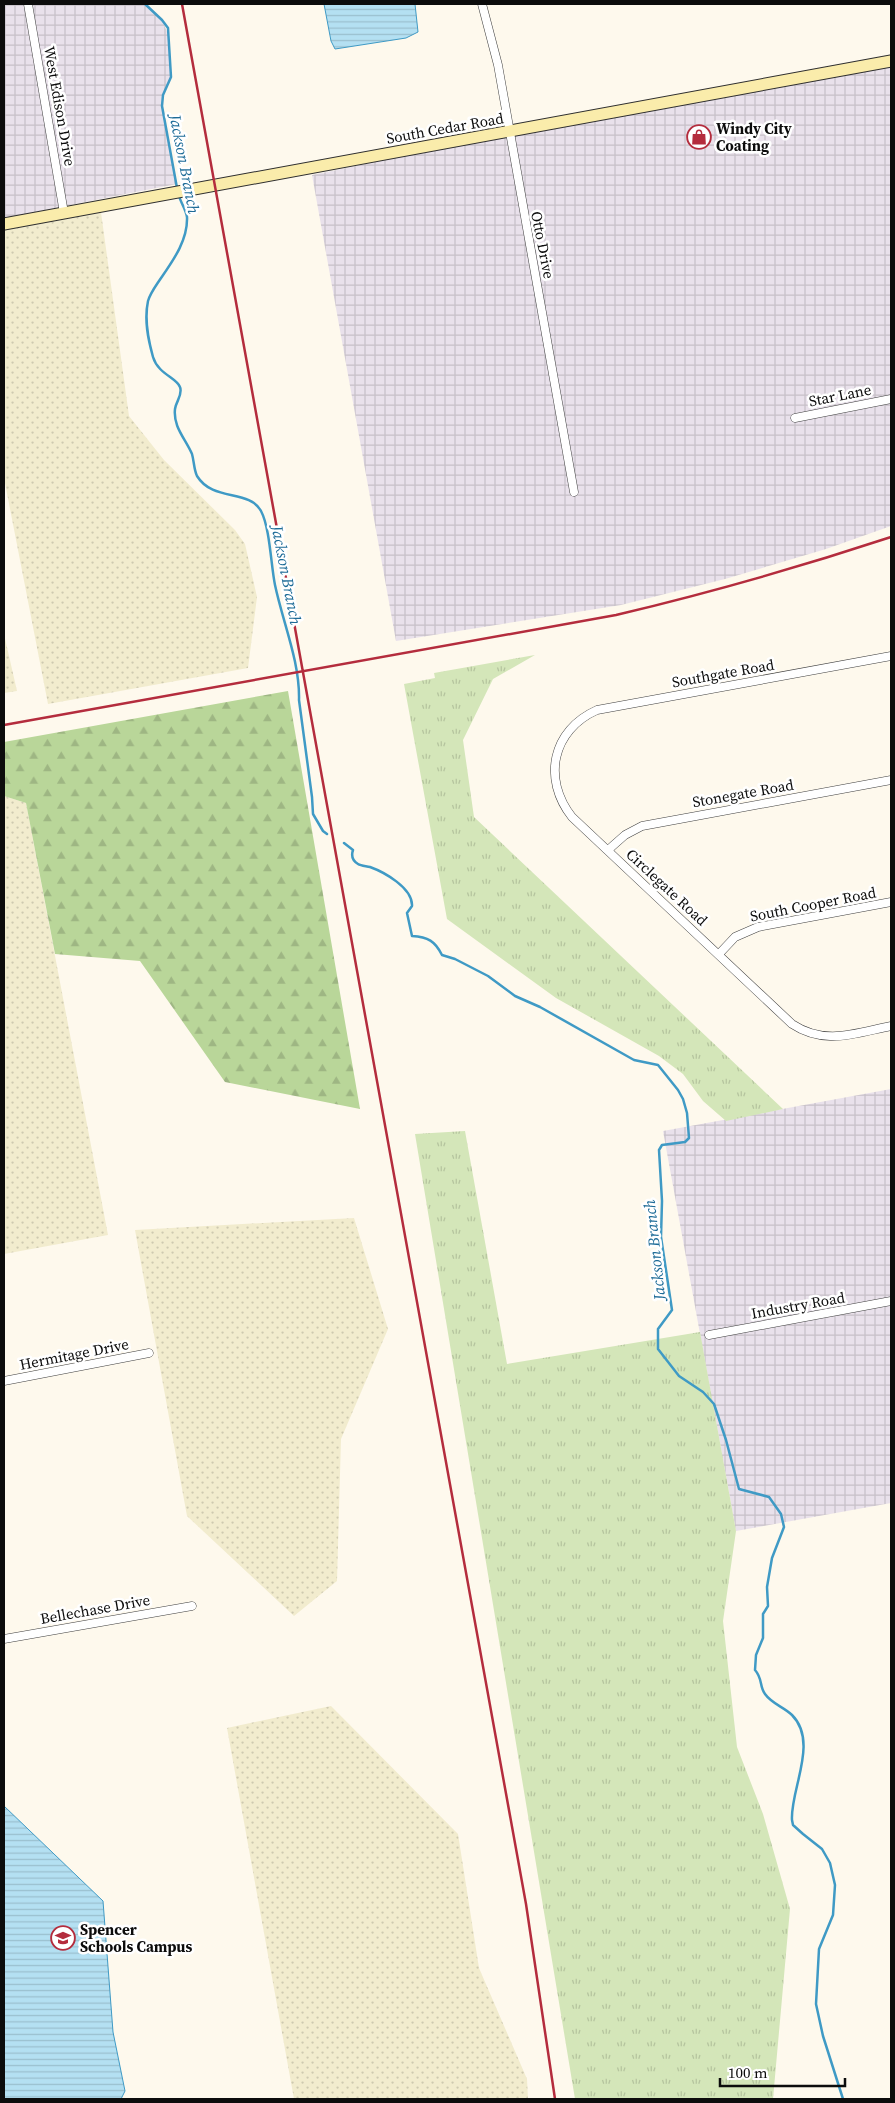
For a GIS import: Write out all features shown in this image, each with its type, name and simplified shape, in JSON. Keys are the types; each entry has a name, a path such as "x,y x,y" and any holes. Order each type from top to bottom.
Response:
{"main road":[{"name":"South Cedar Road","path":"4,224 891,61"}],"street":[{"name":"West Edison Drive","path":"28,4 64,212"},
{"name":"Otto Drive","path":"482,4 498,64 574,492"},
{"name":"Star Lane","path":"795,418 891,399"},
{"name":"Southgate Road","path":"567,734 585,717 604,708 891,656"},
{"name":"Circlegate Road","path":"567,734 558,750 555,763 555,781 559,796 572,817 792,1024 811,1034 831,1037 891,1026"},
{"name":"Stonegate Road","path":"608,850 629,832 647,825 891,780"},
{"name":"South Cooper Road","path":"719,954 735,937 758,927 891,902"},
{"name":"Industry Road","path":"709,1335 891,1301"},
{"name":"Hermitage Drive","path":"4,1382 149,1353"},
{"name":"Bellechase Drive","path":"4,1639 192,1606"}],"shaded area":[{"path":"4,4 145,4 162,20 168,34 171,77 163,95 162,106 177,184 4,218"},
{"path":"891,66 891,526 826,549 725,579 621,605 396,641 312,175 513,134"},
{"path":"100,205 129,416 164,460 235,530 245,544 257,597 248,668 48,704 4,478 4,223"},
{"path":"4,634 17,691 4,693"},
{"path":"4,796 26,803 108,1235 4,1254"},
{"path":"891,1089 891,1503 736,1531 663,1131"},
{"path":"354,1218 388,1329 341,1439 337,1581 294,1616 187,1516 135,1230"},
{"path":"331,1706 458,1834 479,1968 527,2079 528,2099 294,2099 227,1728"}],"green space":[{"path":"535,655 493,679 463,740 474,817 783,1109 726,1121 703,1101 683,1074 659,1056 556,998 447,919 404,684 435,678 434,673"},
{"path":"288,691 360,1109 225,1082 140,961 55,954 26,803 4,796 4,742"},
{"path":"465,1131 507,1364 700,1332 736,1531 723,1621 737,1747 763,1814 790,1909 773,2099 575,2099 415,1134"}],"water":[{"path":"324,4 415,4 418,32 406,38 335,49 331,41"},
{"name":"Spencer Schools Campus","path":"4,1806 103,1901 113,2032 125,2091 121,2099 4,2099"}],"waterway":[{"name":"Jackson Branch","path":"145,4 168,28 171,77 163,95 162,106 177,188"},
{"name":"Jackson Branch","path":"179,196 187,217 185,234 178,251 148,301 147,329 153,357 159,368 180,387 181,393 175,409 176,421 192,454 197,476 212,489 240,497 255,504 264,518 278,599 297,671 313,814 323,831 327,834"},
{"name":"Jackson Branch","path":"344,843 353,850 352,856 356,863 376,869 390,877 408,893 412,906 407,913 412,936 422,937 430,941 437,946 442,955 455,959 488,976 515,996 540,1007 634,1060 658,1065 683,1099 687,1113 689,1138 685,1142 662,1145 659,1150 662,1201 661,1237 672,1310 658,1329 658,1349 679,1376 703,1392 714,1404 739,1489 769,1497 781,1514 784,1527 772,1558 767,1587 768,1606 763,1614 763,1638 756,1655 755,1670 765,1694 792,1715 800,1726 803,1752 793,1808 793,1825 822,1849 830,1863 835,1885 833,1915 819,1949 816,2004 823,2036 843,2099"}],"railway":[{"path":"182,4 526,1904 555,2099"},
{"path":"4,725 616,615 754,579 891,537"}],"place":[{"name":"Windy City Coating","path":"699,137"},
{"name":"Spencer Schools Campus","path":"63,1938"}]}
